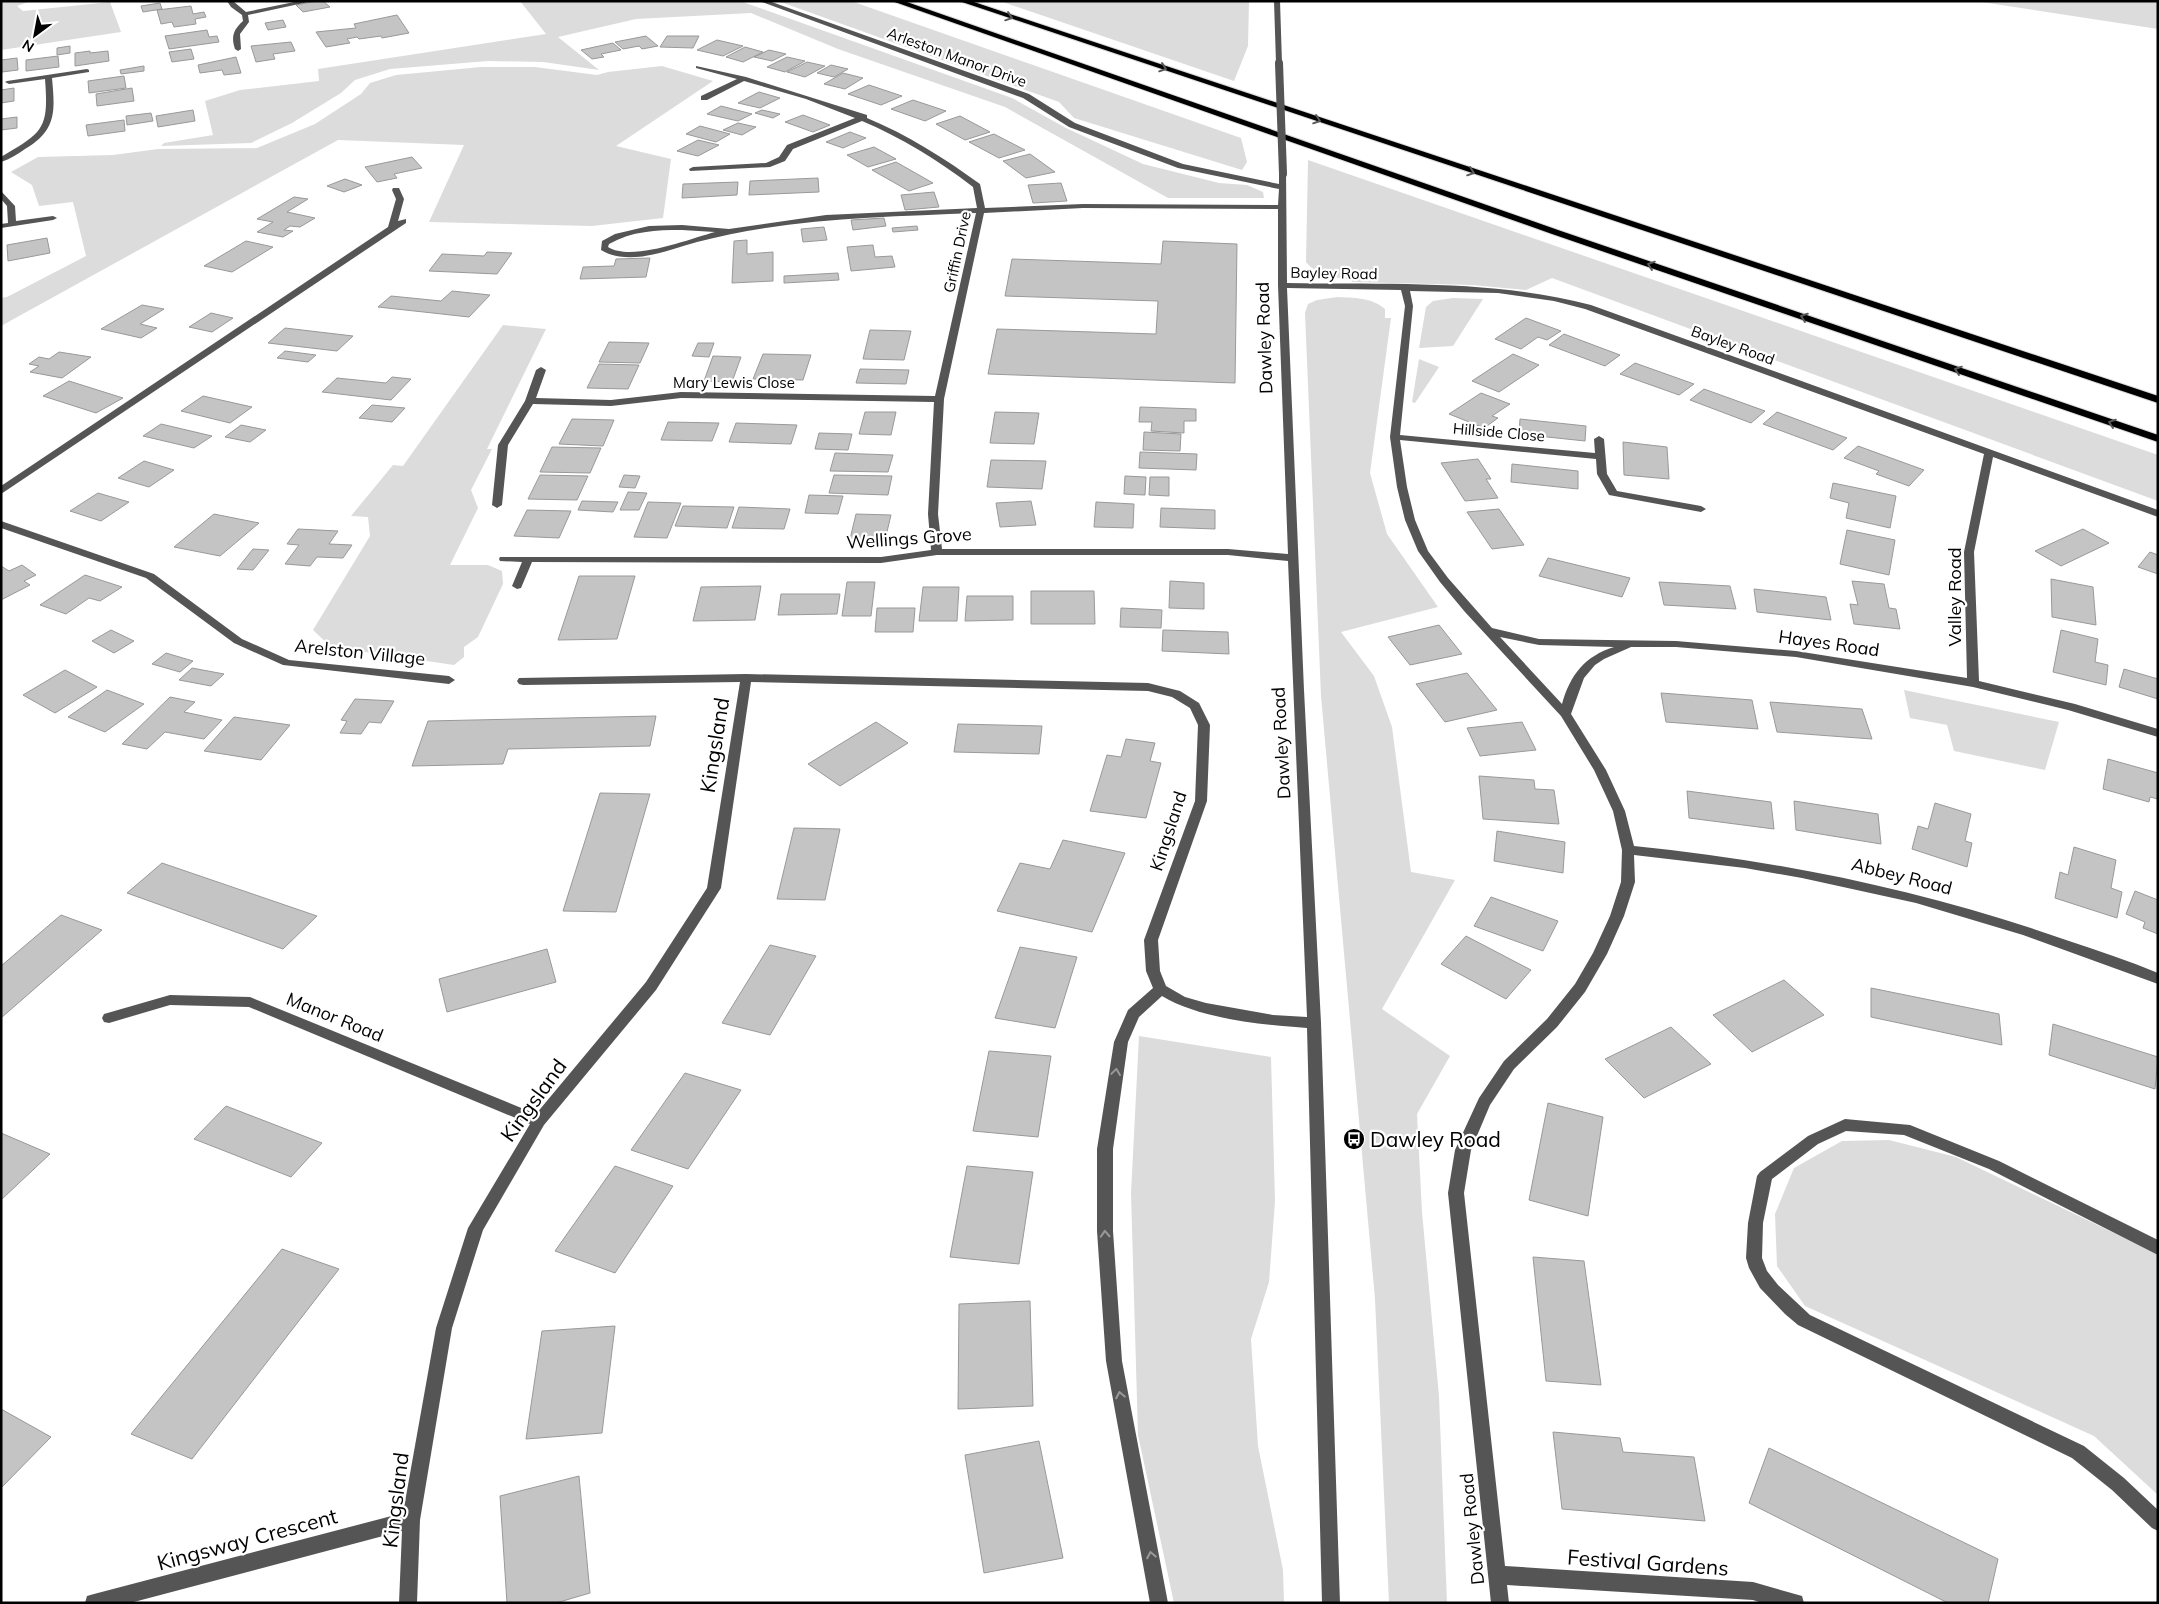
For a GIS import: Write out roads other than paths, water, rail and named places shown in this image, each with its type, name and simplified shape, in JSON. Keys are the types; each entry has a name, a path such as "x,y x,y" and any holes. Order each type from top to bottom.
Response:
{"highway":[{"path":"896,1 1555,232 2158,439"},
{"path":"962,1 2158,400"}],"street":[{"path":"230,1 232,6 245,14 310,1"},
{"name":"Arleston Manor Drive","path":"762,1 1026,96 1072,125 1181,166 1282,187"},
{"name":"Dawley Road","path":"1277,1 1283,174 1282,285 1314,1023 1331,1603"},
{"path":"238,49 235,36 237,30 246,22 245,14"},
{"name":"Griffin Drive","path":"698,67 804,95 864,118 891,131 959,170 978,186 981,210 939,399 933,514 937,552"},
{"path":"9,82 87,71"},
{"path":"1,160 33,140 46,127 50,104 48,76"},
{"path":"704,98 744,78"},
{"path":"693,169 767,165 782,159 790,147 864,118"},
{"path":"392,228 400,199 396,190"},
{"path":"1,193 11,206 12,225"},
{"path":"729,231 686,228 637,230 613,238 605,243 604,248 612,253 627,256 651,252 729,231 826,217 1083,206 1282,207"},
{"path":"1,226 53,218"},
{"path":"1,491 403,221"},
{"name":"Bayley Road","path":"1282,285 1463,288 1504,290 1554,298 1588,307 2158,514"},
{"name":"Dawley Road","path":"1405,288 1408,306 1395,437 1402,487 1410,520 1424,551 1469,610 1565,714 1600,770 1619,811 1628,850 1628,882 1600,954 1580,988 1552,1023 1509,1065 1484,1102 1463,1150 1456,1193 1500,1603"},
{"path":"498,505 503,445 530,401 541,370"},
{"name":"Mary Lewis Close","path":"530,401 611,403 681,395 939,399"},
{"name":"Hillside Close","path":"1395,437 1600,456"},
{"path":"1599,439 1602,474 1613,493 1701,509"},
{"name":"Valley Road","path":"1973,683 1969,552 1989,452"},
{"name":"Arelston Village","path":"1,524 150,576 238,641 288,663 449,680"},
{"name":"Wellings Grove","path":"504,559 881,560 937,552 1228,552 1293,558"},
{"path":"517,586 528,560"},
{"name":"Hayes Road","path":"1489,631 1538,642 1676,644 1796,654 1973,683 2071,707 2158,733"},
{"path":"1565,714 1574,684 1587,664 1610,651 1636,643"},
{"name":"Kingsland","path":"523,681 746,678 1148,687 1176,694 1195,706 1204,725 1201,800 1151,940 1152,971 1161,989"},
{"name":"Kingsland","path":"408,1603 411,1520 444,1328 476,1228 538,1121 651,986 714,888 746,678"},
{"name":"Abbey Road","path":"1628,850 1703,856 1842,880 1920,898 2016,926 2158,979"},
{"path":"1159,1603 1114,1361 1105,1231 1105,1149 1121,1042 1133,1014 1161,989 1181,1001 1214,1010 1273,1020 1314,1023"},
{"name":"Manor Road","path":"109,1018 170,1000 250,1002 538,1121"},
{"path":"2158,1248 1994,1165 1905,1129 1845,1125 1812,1140 1765,1176 1753,1234 1757,1268 1775,1295 1804,1320 2078,1452 2118,1484 2158,1522"},
{"name":"Kingsway Crescent","path":"94,1603 411,1520"},
{"name":"Festival Gardens","path":"1498,1575 1753,1591 1795,1603"}],"place":[{"name":"Dawley Road","path":"1354,1139"}]}
